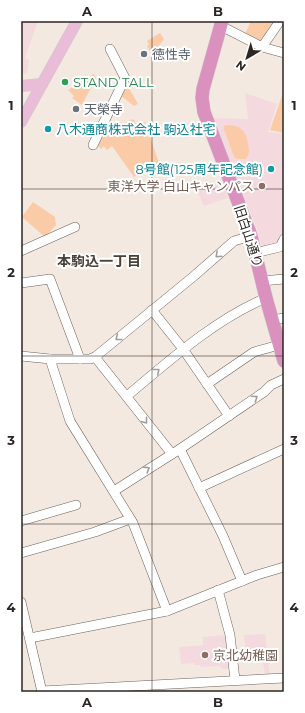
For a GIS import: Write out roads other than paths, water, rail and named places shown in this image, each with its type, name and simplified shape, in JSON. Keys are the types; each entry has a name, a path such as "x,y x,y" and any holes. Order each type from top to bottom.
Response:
{"highway":[{"name":"旧白山通り","path":"221,24 202,98 204,112 251,236 266,298 278,319 282,353"}],"main road":[{"path":"21,122 70,21"},
{"path":"21,109 38,85 77,21"},
{"path":"21,86 38,85"}],"street":[{"path":"262,47 280,21"},
{"path":"221,24 262,47 284,53"},
{"path":"93,145 126,78 110,49"},
{"path":"21,251 75,227"},
{"path":"21,356 50,359 90,359 95,357 194,276 234,241 251,236"},
{"path":"255,253 280,248 284,239"},
{"path":"21,283 50,279 80,359"},
{"path":"262,281 284,279"},
{"path":"127,396 184,349 245,307 266,298"},
{"path":"152,310 184,349 229,416"},
{"path":"207,384 254,352 282,353"},
{"path":"95,357 176,452 199,488 223,536 242,581"},
{"path":"50,359 70,421 130,519 147,557 167,611"},
{"path":"114,491 176,452 229,416 264,392 270,385 284,379"},
{"path":"199,488 284,449"},
{"path":"21,521 76,505"},
{"path":"21,553 95,532 130,519"},
{"path":"30,638 167,611 218,590 284,567"},
{"path":"218,590 230,636 235,680"},
{"path":"21,602 42,691 284,678"}],"place":[{"name":"徳性寺","path":"144,54"},
{"name":"STAND TALL","path":"65,82"},
{"name":"天榮寺","path":"76,109"},
{"name":"八木通商株式会社 駒込社宅","path":"48,129"},
{"name":"8号館(125周年記念館)","path":"271,169"},
{"name":"東洋大学 白山キャンパス","path":"262,186"},
{"name":"京北幼稚園","path":"205,655"}],"district":[{"name":"本駒込一丁目","path":"99,261"}]}
